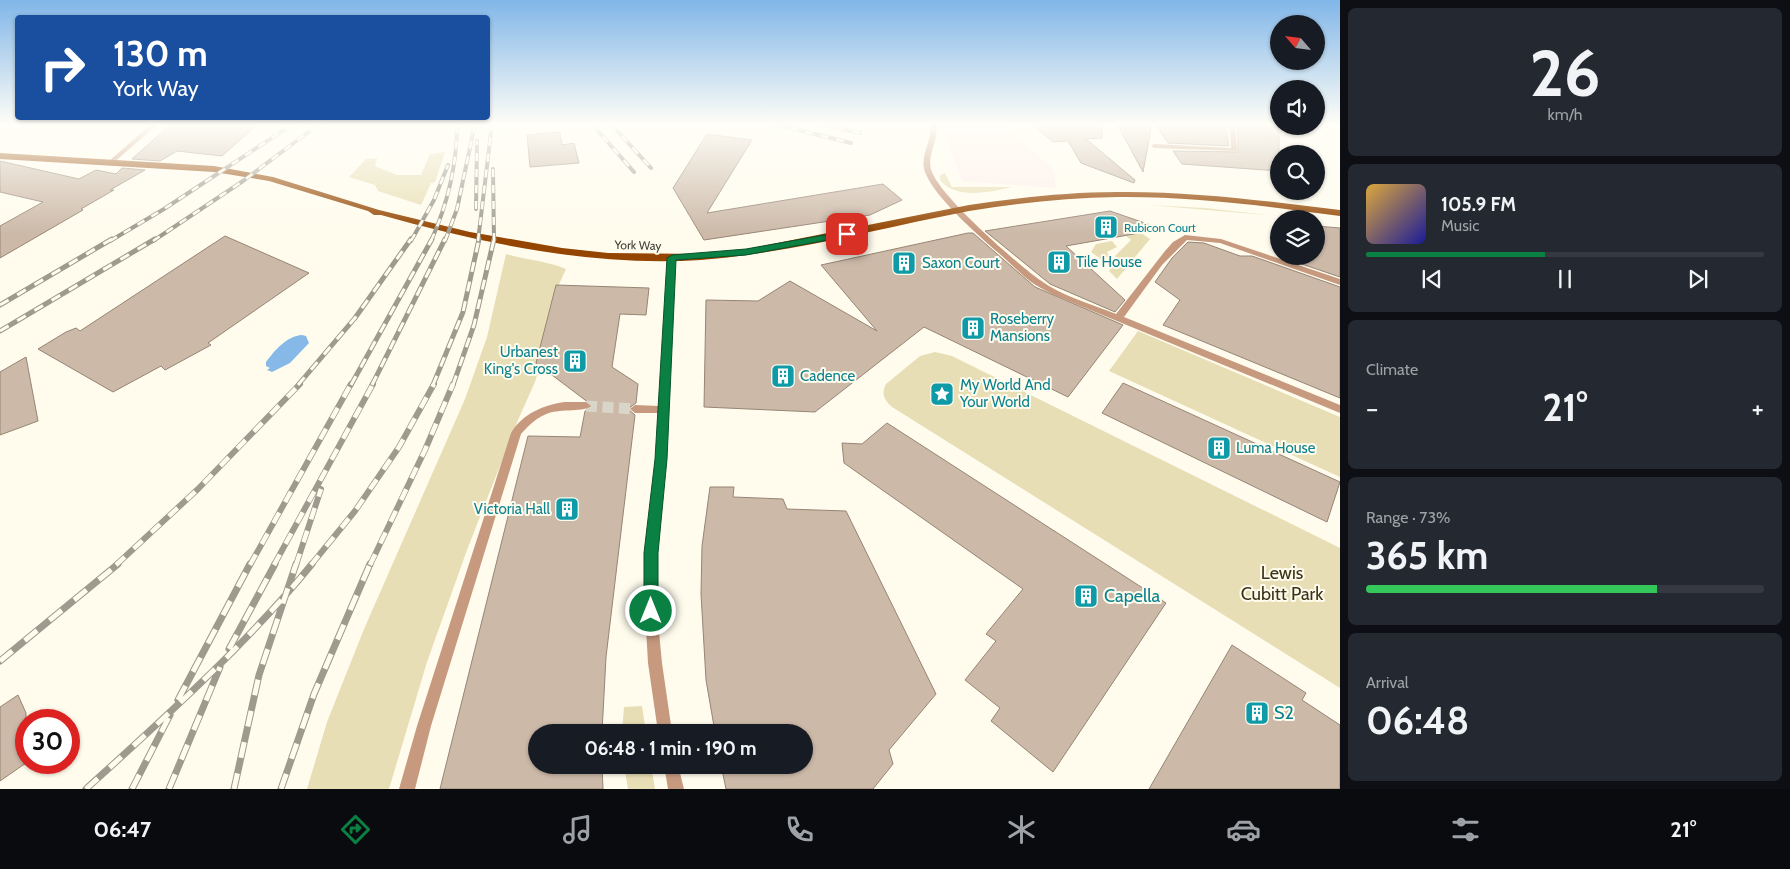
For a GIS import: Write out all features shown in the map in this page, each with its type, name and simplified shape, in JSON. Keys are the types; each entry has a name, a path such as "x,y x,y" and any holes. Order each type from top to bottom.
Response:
{"main road":[{"name":"York Way","path":"76,161 205,168 251,175 299,187 370,209 377,213 484,239 615,257 672,258 730,254 786,246 960,210 1047,197 1096,194 1215,197 1340,213"}],"street":[{"path":"926,161 927,170 936,186 1037,282 1091,307 1340,409"},
{"path":"1118,318 1162,260 1185,236 1221,241 1340,282"},
{"path":"664,724 654,654 651,563 664,410 672,258"},
{"path":"407,789 424,726 516,433 524,421 538,412 554,407 586,406"},
{"path":"635,409 664,410"},
{"path":"673,774 676,789"}],"shaded area":[{"path":"955,161 1044,161 1054,170 1056,188 962,181"}],"green space":[{"path":"364,161 376,161 375,166 397,175 421,175 427,161 442,161 435,182 431,183 421,205 378,191 375,185 349,177"},
{"path":"945,173 952,187 1012,187 994,191 964,192 947,186 940,180 940,175"},
{"path":"1148,205 1205,208 1270,215"},
{"path":"1141,233 1150,239 1117,279 1109,271 1118,261 1115,256 1131,240 1126,236"},
{"path":"1112,241 1117,247 1107,252 1109,256 1101,259 1091,252 1096,244"},
{"path":"506,254 566,269 556,291 552,326 535,382 518,420 467,550 427,662 389,789 307,789 327,722 364,629 465,399 487,337"},
{"path":"1138,331 1340,417 1340,477 1109,371"},
{"name":"Lewis Cubitt Park","path":"935,352 952,356 1340,548 1340,688 892,407 884,396 886,384 920,356"},
{"path":"642,706 645,724 623,724 624,707"},
{"path":"626,774 652,774 655,789 628,789"}],"water":[{"path":"302,335 306,336 309,343 290,363 272,372 267,370 270,368 266,366 266,362 277,348 291,338"}],"building":[{"path":"0,161 79,179 96,170 116,174 122,168 145,170 81,209 83,210 0,258 0,226 43,202 0,192"},
{"path":"529,161 578,161 579,163 530,167"},
{"path":"690,161 739,161 707,213 883,184 902,200 870,215 704,240 673,188"},
{"path":"1080,161 1112,161 1135,180 1134,183 1081,163"},
{"path":"1137,161 1145,161 1143,172"},
{"path":"1180,161 1270,161 1270,170 1182,164"},
{"path":"1110,211 1162,229 1066,246 1125,300 1115,312 1050,284 985,231"},
{"path":"1325,227 1340,228 1340,277 1305,265 1325,265"},
{"path":"973,233 1035,287 1123,325 1068,397 924,327 815,412 704,407 706,300 758,301 790,281 877,331 821,265"},
{"path":"225,236 309,273 208,343 211,345 165,370 161,366 113,392 38,349 66,332 76,328 80,331"},
{"path":"1188,242 1204,243 1240,256 1252,256 1270,262 1270,265 1278,265 1340,287 1340,398 1163,325 1180,300 1155,282 1172,258"},
{"path":"556,285 649,288 646,315 620,314 612,367 638,384 636,403 628,409 635,415 606,657 602,724 528,724 528,774 602,774 603,789 440,789 528,436 580,437 585,411 593,406 536,363"},
{"path":"26,357 38,421 0,435 0,372"},
{"name":"Luma House","path":"1123,383 1340,482 1327,522 1102,413"},
{"name":"Capella","path":"887,423 1166,603 1053,772 991,721 1000,708 965,680 996,641 986,634 1023,589 844,463 842,443 862,444"},
{"path":"710,487 734,487 733,497 783,499 787,509 846,511 936,694 889,750 893,764 873,789 726,789 723,774 813,774 813,724 714,724 706,680 701,594 702,546"},
{"name":"S2","path":"1232,645 1306,693 1302,700 1340,725 1340,789 1149,789"},
{"path":"18,695 24,709 15,709 15,771 0,781 0,707"}],"tunnel":[{"path":"586,406 635,409"}],"railway":[{"path":"110,241 164,209 237,161"},
{"path":"153,241 270,161"},
{"path":"431,240 447,198 454,161"},
{"path":"445,241 457,209 467,161"},
{"path":"476,209 477,161"},
{"path":"478,241 488,161"},
{"path":"624,161 634,172"},
{"path":"644,161 651,168"},
{"path":"411,241 434,200 448,165"},
{"path":"493,169 494,239"},
{"path":"0,305 112,239"},
{"path":"0,331 155,239"},
{"path":"298,385 355,318 411,239"},
{"path":"372,385 445,239"},
{"path":"433,385 463,312 479,239"},
{"path":"453,385 474,325 494,239"},
{"path":"351,385 431,240"},
{"path":"116,565 198,489 300,384"},
{"path":"250,565 351,384"},
{"path":"274,565 373,384"},
{"path":"311,565 355,511 399,447 434,384"},
{"path":"370,565 425,450 453,384"},
{"path":"296,565 321,489"},
{"path":"0,661 118,564"},
{"path":"178,700 250,564"},
{"path":"229,649 275,564"},
{"path":"286,594 296,564"},
{"path":"286,594 312,564"},
{"path":"281,789 314,694 370,564"},
{"path":"86,789 232,653 286,594"},
{"path":"234,789 259,675 286,594"},
{"path":"169,789 220,667"},
{"path":"132,789 170,715"}],"place":[{"name":"Rubicon Court","path":"1106,227"},
{"name":"Tile House","path":"1059,262"},
{"name":"Saxon Court","path":"904,263"},
{"name":"Roseberry Mansions","path":"973,328"},
{"name":"Urbanest King's Cross","path":"575,361"},
{"name":"Cadence","path":"783,376"},
{"name":"My World And Your World","path":"942,394"},
{"name":"Luma House","path":"1219,448"},
{"name":"Victoria Hall","path":"567,509"},
{"name":"Capella","path":"1086,596"},
{"name":"S2","path":"1257,713"}],"route":[{"path":"651,611 651,553 657,480 661,459 672,258 746,252 847,234"}]}
